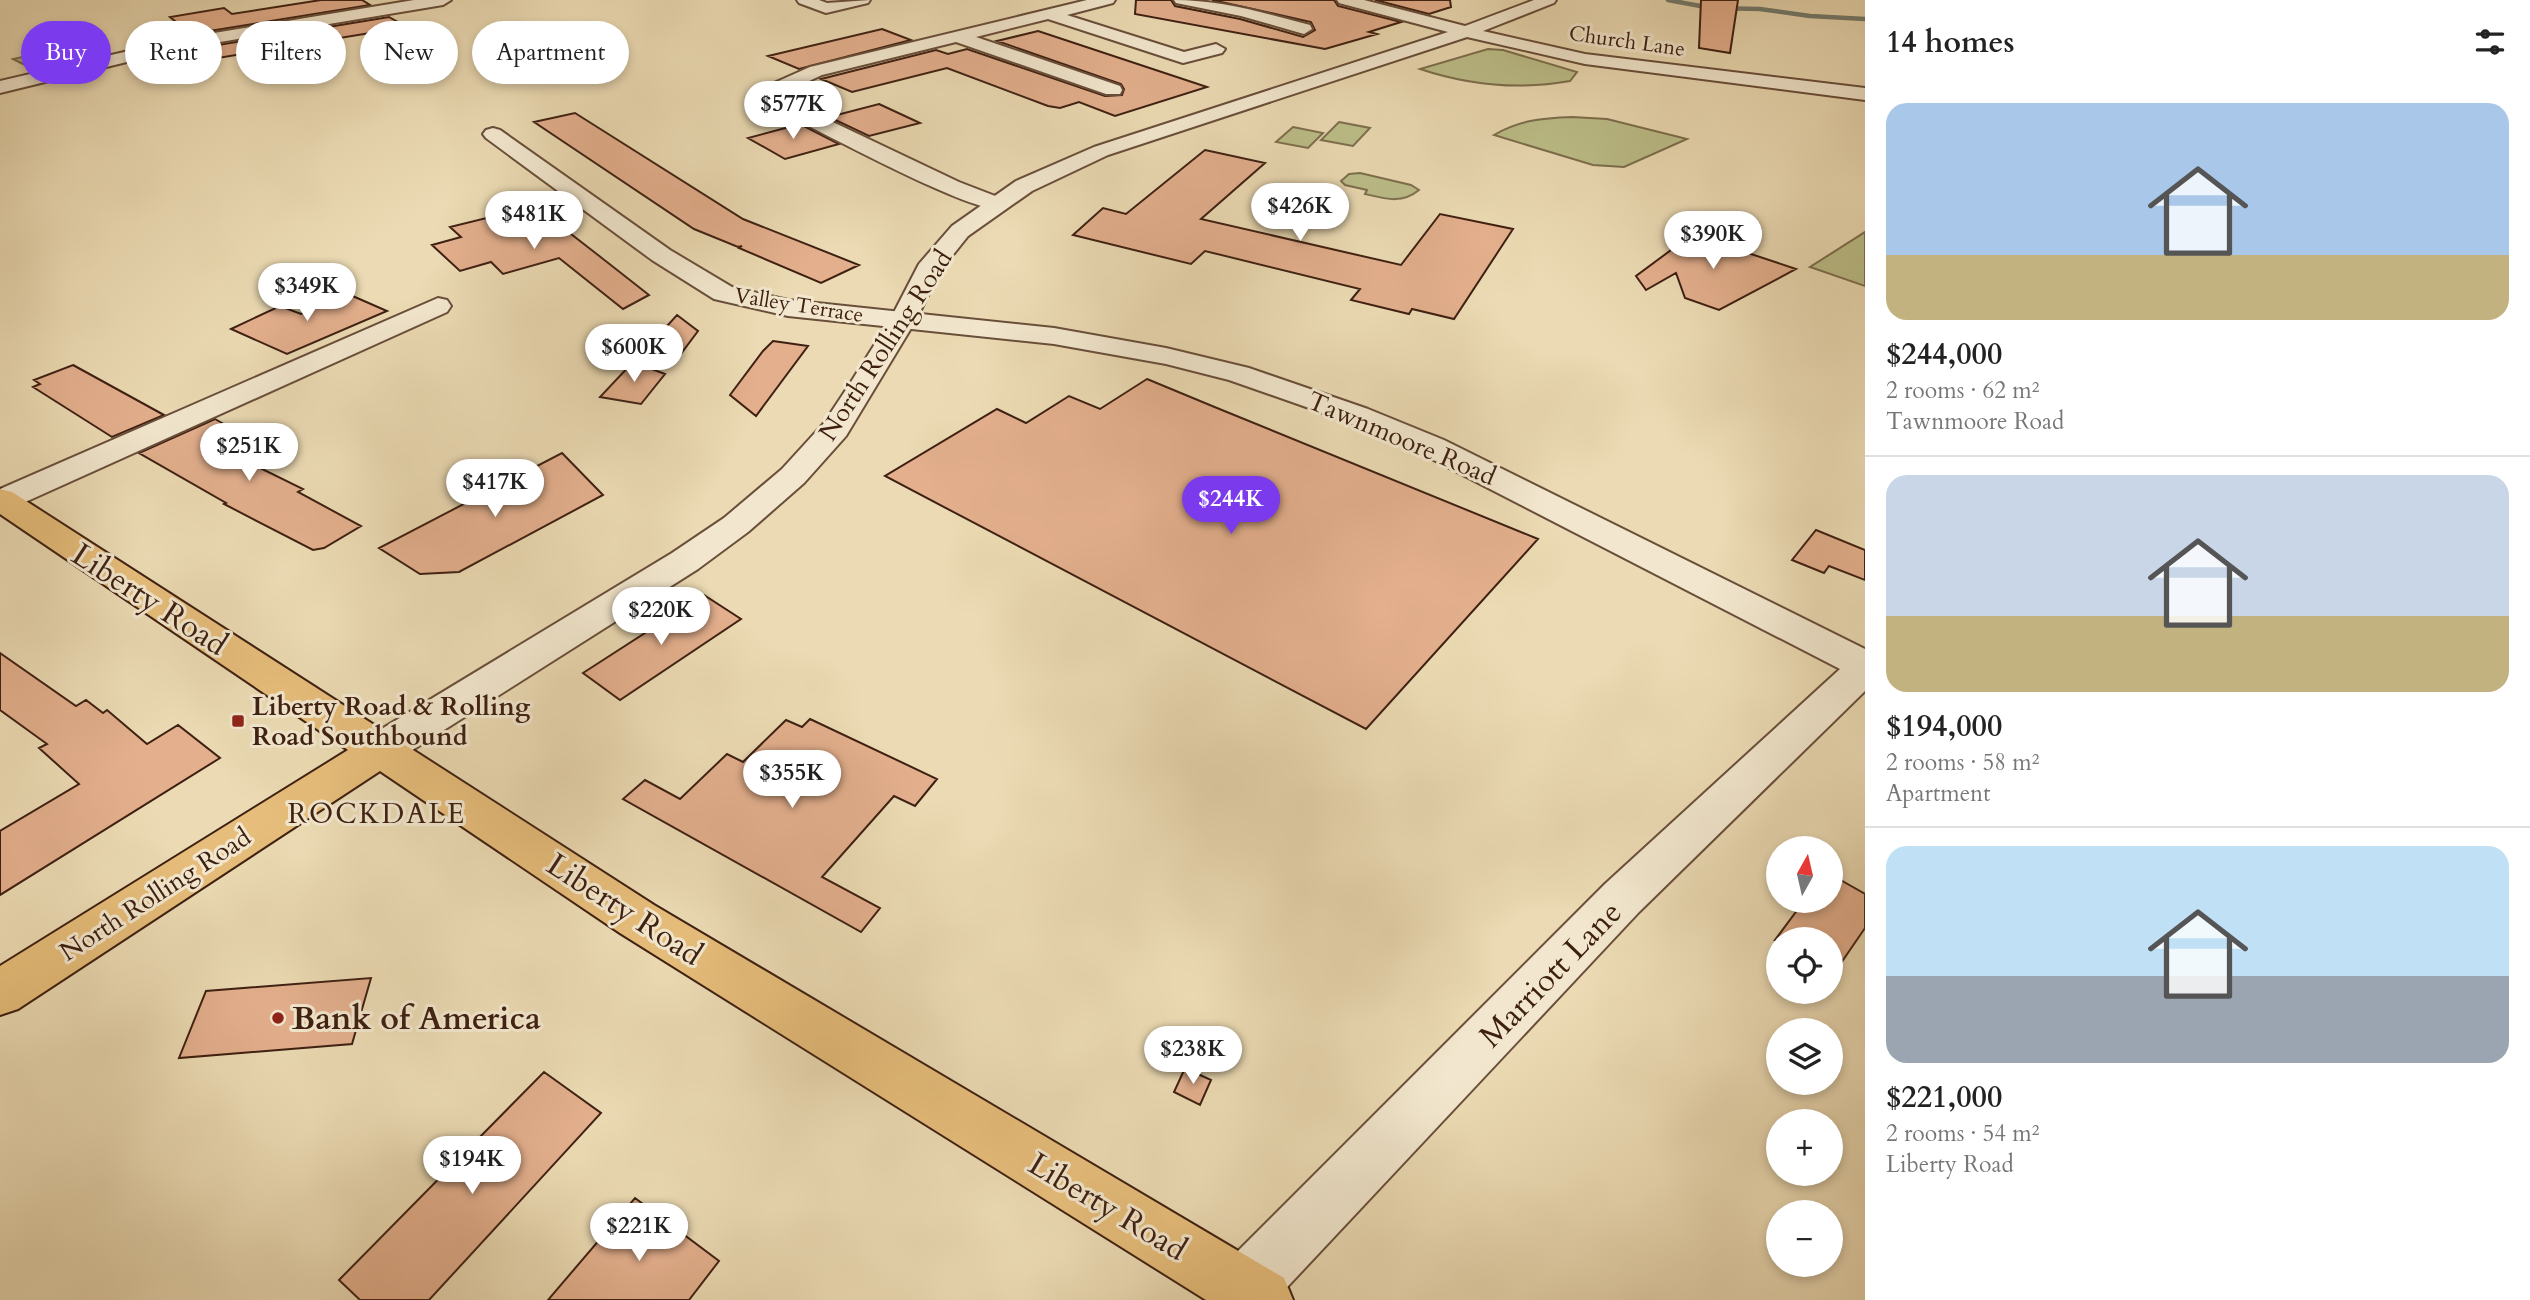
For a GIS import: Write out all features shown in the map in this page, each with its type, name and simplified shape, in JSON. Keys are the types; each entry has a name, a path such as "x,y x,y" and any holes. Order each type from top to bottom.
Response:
{"main road":[{"name":"Liberty Road","path":"1,500 638,919 1253,1295"},
{"name":"North Rolling Road","path":"0,993 380,750"}],"street":[{"path":"0,87 197,40 443,0"},
{"path":"805,0 826,8 862,0"},
{"path":"995,204 938,181 790,108 781,101 781,87 800,76 1107,0"},
{"path":"1182,0 1243,12 1304,29"},
{"name":"Church Lane","path":"1345,0 1560,55 1865,94"},
{"name":"North Rolling Road","path":"380,750 685,561 736,525 793,476 835,429 903,320 928,269 960,231 995,204 1035,180 1101,151 1465,32 1548,0"},
{"path":"1050,14 1183,58 1216,49"},
{"path":"959,37 1113,90"},
{"name":"Valley Terrace","path":"492,134 661,255 723,293 788,308 903,320"},
{"path":"1,500 438,306"},
{"name":"Tawnmoore Road","path":"903,320 1054,336 1166,356 1238,374 1357,415 1508,482 1865,666"},
{"name":"Marriott Lane","path":"1253,1295 1622,898 1865,666"}],"green space":[{"path":"1488,49 1503,50 1577,72 1570,81 1513,85 1457,79 1420,69"},
{"path":"1572,117 1607,119 1687,139 1624,167 1593,165 1494,135 1532,121"},
{"path":"1339,122 1370,128 1353,146 1321,140"},
{"path":"1293,127 1323,133 1308,148 1276,142"},
{"path":"1360,173 1411,185 1419,190 1400,199 1387,199 1365,194 1367,190 1345,185 1341,181 1349,174"},
{"path":"1865,232 1865,286 1810,267"}],"building":[{"path":"321,0 362,0 370,5 271,21 236,21 236,27 222,29 222,21 175,21 170,17 224,8 232,14"},
{"path":"1136,0 1171,0 1175,6 1240,19 1303,37 1315,30 1311,22 1212,0 1334,0 1338,6 1401,22 1369,32 1377,34 1325,49 1135,14"},
{"path":"1375,0 1450,0 1451,7 1429,14"},
{"path":"1701,0 1738,0 1730,53 1699,48"},
{"path":"389,17 396,21 365,21"},
{"path":"360,22 360,35 346,37 346,24"},
{"path":"882,29 911,40 799,69 768,56"},
{"path":"1038,31 1207,87 1115,116 1079,102 1060,108 1048,106 947,68 852,92 821,79 936,50 948,54 967,49 1105,96 1122,95 1124,89 1121,84 997,41"},
{"path":"236,42 236,55 222,57 222,44"},
{"path":"879,104 920,123 869,136 829,117"},
{"path":"575,113 743,219 859,265 821,283 739,248 742,246 738,247 694,229 534,122"},
{"path":"800,124 839,144 785,159 748,138"},
{"path":"1205,150 1265,163 1201,219 1401,265 1440,214 1513,229 1454,319 1412,309 1409,314 1351,300 1360,289 1205,251 1191,264 1073,235 1103,208 1126,214"},
{"path":"535,206 649,295 623,309 559,258 503,274 491,262 460,271 432,245 461,237 450,227"},
{"path":"1698,230 1734,242 1727,246 1796,269 1719,310 1685,298 1676,273 1646,290 1636,276"},
{"path":"348,294 387,311 287,354 231,329 280,306 301,314"},
{"path":"677,315 698,331 680,355 657,337"},
{"path":"773,341 808,346 756,416 730,395"},
{"path":"633,362 665,374 641,404 600,397"},
{"path":"73,365 164,415 112,437 33,387 40,384 34,380"},
{"path":"1147,379 1538,539 1366,729 885,476 997,409 1026,423 1069,396 1100,409"},
{"path":"215,419 280,456 258,467 303,489 298,492 361,526 324,548 313,550 224,504 226,503 139,453"},
{"path":"562,453 603,495 459,572 420,574 379,548"},
{"path":"1816,530 1865,550 1865,580 1829,566 1824,573 1792,560"},
{"path":"704,595 741,619 620,700 583,673"},
{"path":"0,653 76,706 86,700 103,713 107,710 147,744 178,725 220,758 0,895 0,831 79,784 39,748 47,744 0,710"},
{"path":"810,719 937,779 915,806 894,796 822,877 880,908 861,932 623,799 645,780 680,799 727,754 743,762 786,720 802,727"},
{"path":"1843,881 1865,894 1865,928 1843,960 1843,927 1785,927 1794,914 1843,914"},
{"name":"Bank of America","path":"371,978 352,1044 179,1058 206,991"},
{"path":"1185,1068 1211,1080 1200,1105 1174,1092"},
{"path":"544,1072 601,1113 429,1300 360,1300 339,1280"},
{"path":"635,1198 719,1261 689,1300 548,1300"}],"waterway":[{"path":"1668,0 1711,8 1760,9 1810,16 1865,19"}],"place":[{"name":"Liberty Road & Rolling Road Southbound","path":"238,721"},
{"name":"Bank of America","path":"278,1018"}],"district":[{"name":"ROCKDALE","path":"377,813"}]}
